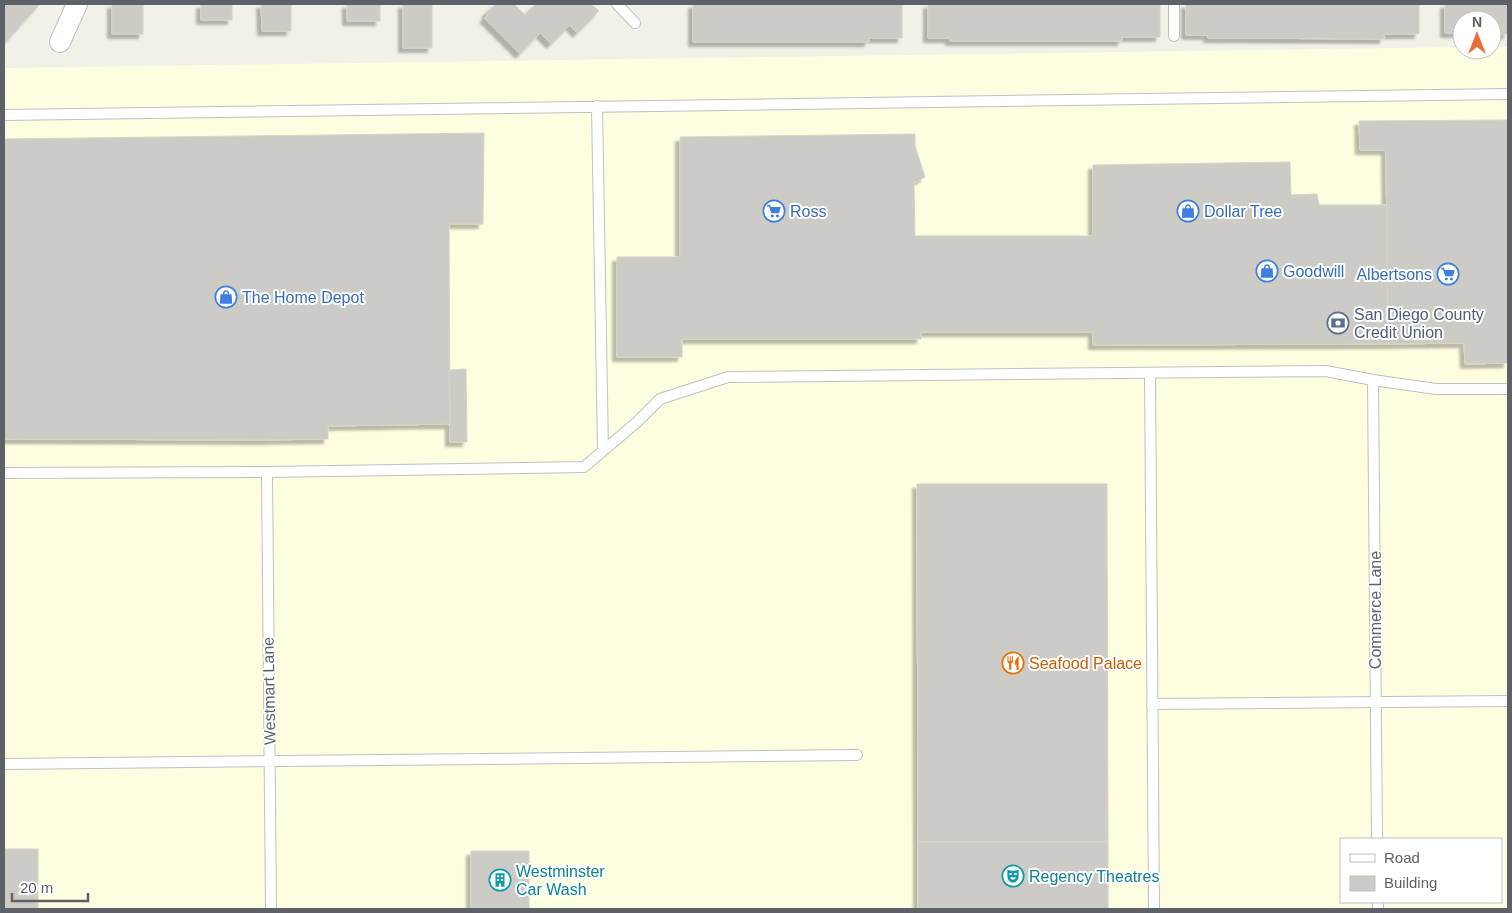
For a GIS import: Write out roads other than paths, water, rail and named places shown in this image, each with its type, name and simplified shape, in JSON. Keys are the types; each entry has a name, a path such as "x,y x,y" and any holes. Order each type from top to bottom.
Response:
{"street":[{"path":"60,42 76,4"}],"lane":[{"path":"617,4 635,22"},
{"path":"1174,4 1174,36"},
{"path":"4,115 1508,94"},
{"path":"597,106 603,450"},
{"path":"4,473 267,472 584,467 660,399 728,377 1326,371 1436,389 1508,389"},
{"path":"1150,373 1154,909"},
{"name":"Commerce Lane","path":"1374,380 1377,838"},
{"name":"Westmart Lane","path":"267,472 272,909"},
{"path":"1152,704 1508,701"},
{"path":"4,764 857,755"}],"place":[{"name":"Ross","path":"774,211"},
{"name":"Dollar Tree","path":"1188,211"},
{"name":"Goodwill","path":"1267,271"},
{"name":"Albertsons","path":"1448,274"},
{"name":"The Home Depot","path":"226,297"},
{"name":"San Diego County Credit Union","path":"1338,323"},
{"name":"Seafood Palace","path":"1013,663"},
{"name":"Regency Theatres","path":"1013,876"},
{"name":"Westminster Car Wash","path":"500,880"}]}
